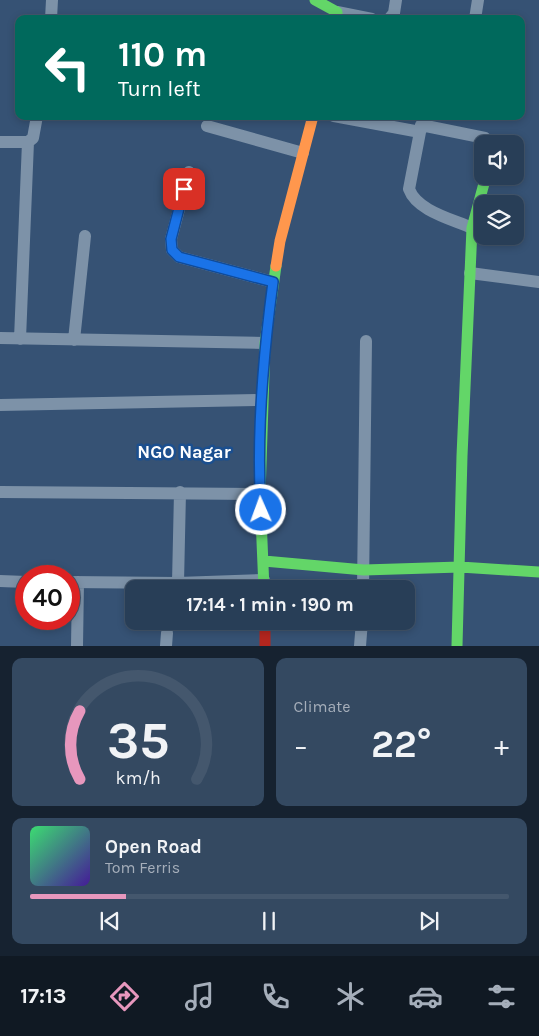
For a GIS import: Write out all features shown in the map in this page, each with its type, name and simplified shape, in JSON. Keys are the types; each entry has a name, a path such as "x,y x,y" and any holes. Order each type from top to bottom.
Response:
{"street":[{"path":"51,15 52,0"},
{"path":"315,0 337,15"},
{"path":"392,15 396,0"},
{"path":"476,15 478,0"},
{"path":"0,142 28,142 33,138 36,120"},
{"path":"264,580 260,494 261,400 265,343 280,241 312,120"},
{"path":"378,120 421,124 474,136"},
{"path":"421,124 409,189 412,198 433,211 472,228"},
{"path":"206,126 304,153"},
{"path":"20,339 28,142"},
{"path":"189,172 171,239 172,250 179,257 273,282"},
{"path":"457,646 462,456 472,228 484,185"},
{"path":"74,340 85,236"},
{"path":"470,273 539,282"},
{"path":"0,338 265,343"},
{"path":"363,580 366,341"},
{"path":"0,405 261,400"},
{"path":"0,492 260,494"},
{"path":"178,580 180,492"},
{"path":"264,561 364,570 460,567 539,572"},
{"path":"0,581 15,582"},
{"path":"80,582 125,582"},
{"path":"76,630 77,646"},
{"path":"265,630 265,646"},
{"path":"360,646 361,630"}],"traffic: fast":[{"path":"315,0 337,12 337,15"},
{"path":"457,646 462,456 472,228 484,185"},
{"path":"264,580 260,494 265,343 276,266"},
{"path":"264,561 364,570 460,567 539,572"}],"traffic: slow":[{"path":"276,266 280,241 312,120"}],"traffic: jam":[{"path":"265,630 265,646"}],"district":[{"name":"NGO Nagar","path":"184,452"}],"route":[{"path":"184,189 171,239 172,250 179,257 273,282 265,343 261,400 261,510"}]}
